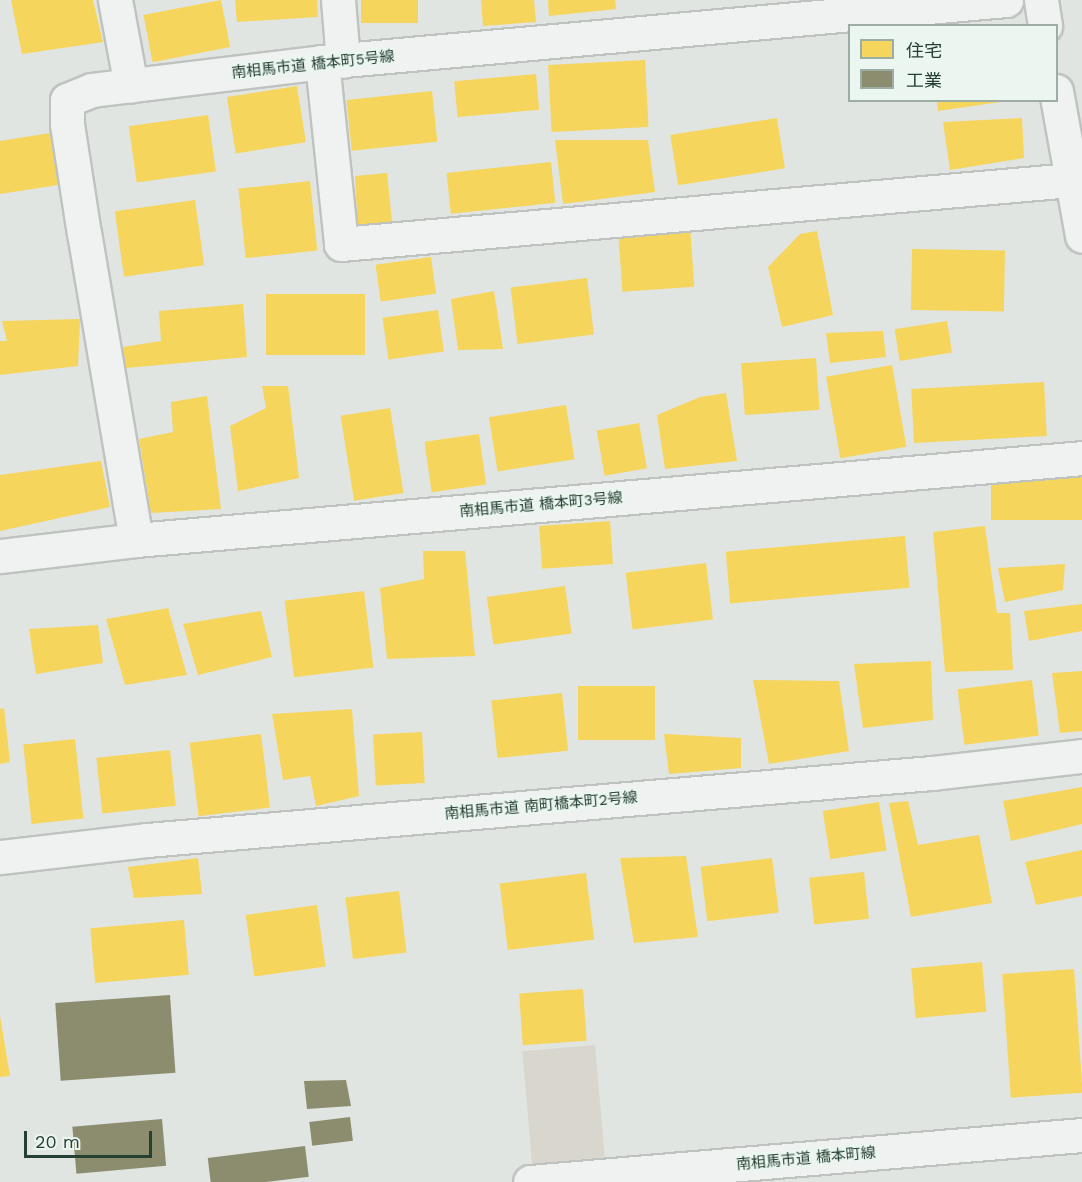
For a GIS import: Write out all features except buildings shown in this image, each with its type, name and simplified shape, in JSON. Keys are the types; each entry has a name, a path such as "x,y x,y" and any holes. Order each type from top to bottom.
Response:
{"street":[{"path":"115,0 131,86"},
{"path":"338,0 332,61 340,244 1071,180"},
{"name":"南相馬市道 橋本町5号線","path":"136,540 67,124 67,100 92,90 332,61 1006,0"},
{"path":"1041,0 1045,24"},
{"path":"1058,102 1082,236"},
{"name":"南相馬市道 橋本町3号線","path":"0,556 136,540 1082,458"},
{"name":"南相馬市道 南町橋本町2号線","path":"0,857 147,840 932,773 1082,756"},
{"name":"南相馬市道 橋本町線","path":"530,1182 1082,1135"}],"shaded area":[{"path":"595,1045 605,1158 532,1164 522,1051"}]}
